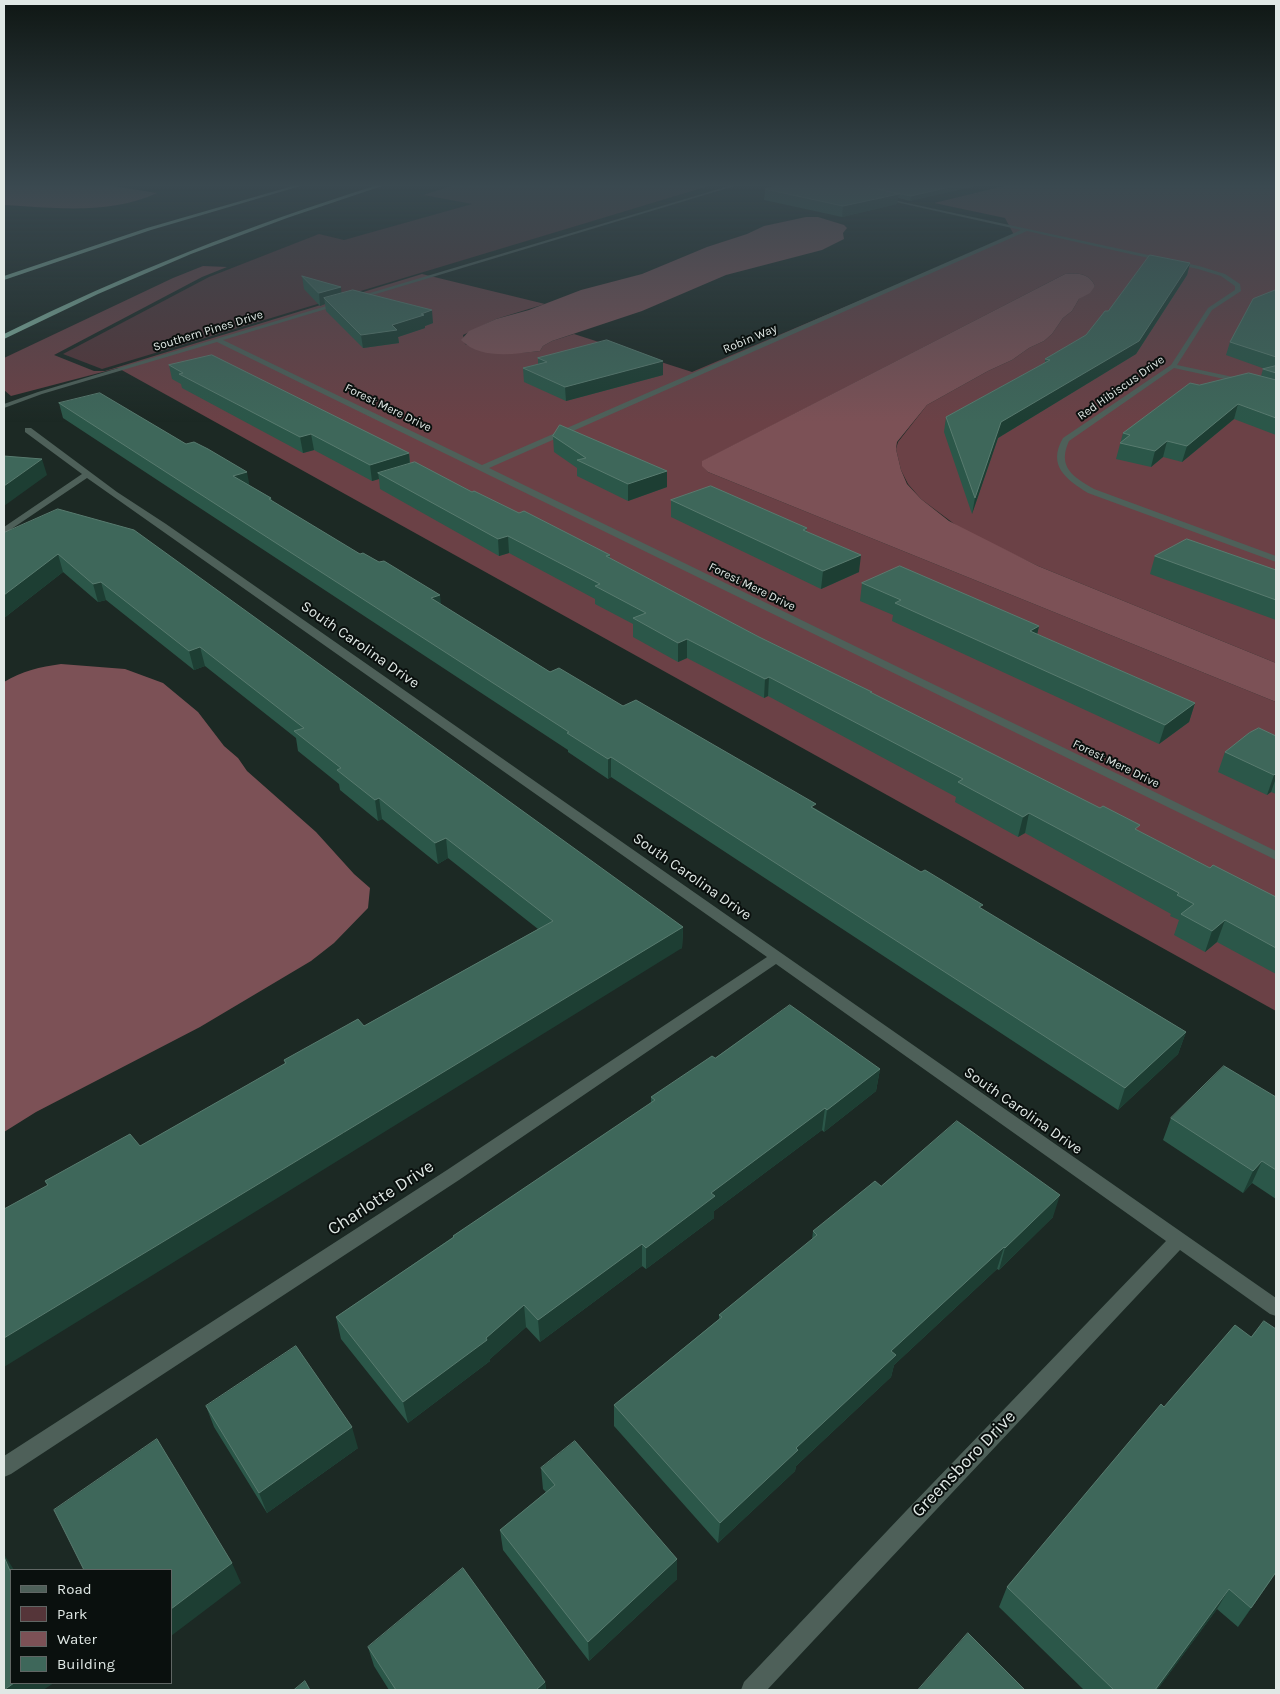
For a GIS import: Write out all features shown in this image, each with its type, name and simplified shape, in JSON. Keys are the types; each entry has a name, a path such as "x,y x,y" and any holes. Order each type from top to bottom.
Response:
{"highway":[{"path":"4,278 45,264"},
{"path":"4,337 80,299 161,264"}],"street":[{"name":"Southern Pines Drive","path":"4,406 40,393 471,264"},
{"name":"Robin Way","path":"482,468 948,264"},
{"name":"Red Hibiscus Drive","path":"1182,264 1205,269 1233,280 1238,285 1238,291 1215,304 1210,309 1173,366 1066,440 1059,458 1064,470 1075,481 1091,491 1113,501 1276,559"},
{"name":"Forest Mere Drive","path":"216,340 253,356 1276,856"},
{"path":"1173,366 1232,378 1276,393"},
{"path":"4,531 88,474 28,430"},
{"name":"South Carolina Drive","path":"88,474 1276,1308"},
{"name":"Charlotte Drive","path":"4,1467 453,1175 777,957"},
{"name":"Greensboro Drive","path":"752,1690 912,1518 1178,1240"}],"green space":[{"path":"242,264 450,264 102,369 63,354 209,277"}],"shaded area":[{"path":"946,264 1276,264 1276,663 1038,566 961,529 921,499 908,484 901,470 896,449 898,442 927,405 1044,341 1052,334 1063,318 1072,311 1079,299 1095,286 1086,276 1065,274 703,461 702,465 708,472 1276,702 1276,1011 118,368 11,396 4,390 4,358 173,278 203,266 227,267 202,277 54,355 94,371 105,371 422,274 545,304 496,319 463,335 465,344 476,348 485,351 510,353 540,351 543,346 552,341 574,334 692,372"}],"water":[{"path":"666,264 768,264 726,275 642,311 552,341 543,346 540,351 509,354 488,353 478,351 461,340 469,331 496,319 529,310 581,290 642,274"},
{"path":"1065,274 1086,276 1090,278 1095,286 1090,293 1079,299 1072,311 1063,318 1052,334 1044,341 1029,348 1012,360 988,371 927,405 897,442 896,449 901,470 907,484 921,499 949,521 1038,566 1276,663 1276,702 708,472 702,466 702,461"},
{"path":"61,664 125,669 163,683 198,712 224,746 238,758 247,771 316,832 354,874 370,888 368,908 334,943 311,961 200,1027 36,1112 4,1132 4,682 31,670"}],"building":[{"path":"1143,264 1189,264 1139,341 1001,422 975,498 946,417 1050,360 1045,359 1086,335 1105,311 1108,311"},
{"path":"302,276 341,287 319,293"},
{"path":"353,290 432,310 421,314 424,315 392,325 397,330 361,335 324,298"},
{"path":"1276,290 1276,357 1230,342 1253,299"},
{"path":"607,340 663,361 565,387 523,368 547,362 538,358"},
{"path":"212,355 409,453 370,465 311,434 300,437 179,374 183,373 169,365"},
{"path":"1276,366 1276,373 1263,369"},
{"path":"1249,373 1276,380 1276,418 1238,404 1187,446 1167,441 1155,451 1120,443 1130,435 1123,433 1190,383 1199,385"},
{"path":"100,393 186,444 194,442 247,472 233,476 360,554 363,553 379,562 384,561 440,595 431,598 550,672 559,668 623,706 636,700 816,804 811,807 921,872 925,870 983,905 979,907 1186,1032 1125,1088 611,757 608,759 567,733 569,732 59,403"},
{"path":"560,425 667,471 628,484 577,460 586,458 553,436"},
{"path":"4,456 42,459 4,486"},
{"path":"415,462 472,492 474,491 519,513 524,511 610,555 606,556 759,637 1100,808 1103,806 1140,825 1135,829 1210,868 1213,865 1276,897 1276,948 1225,920 1212,931 1181,914 1194,904 1177,895 1179,893 1029,813 1023,817 958,782 963,779 769,677 765,679 687,639 678,643 633,618 646,613 595,586 600,584 508,536 498,539 378,473"},
{"path":"711,486 807,528 803,530 861,555 823,571 671,500"},
{"path":"58,509 134,530 683,927 4,1338 4,1209 48,1185 45,1181 130,1134 140,1146 286,1063 284,1060 358,1019 364,1026 553,921 446,838 435,843 379,798 375,800 337,770 341,768 294,731 304,728 200,647 189,651 101,582 93,584 58,554 4,595 4,533"},
{"path":"1187,539 1276,570 1276,600 1155,556"},
{"path":"900,566 1039,626 1030,631 1195,703 1165,725 895,603 901,600 862,583"},
{"path":"1259,728 1276,736 1276,773 1274,775 1225,752 1249,733"},
{"path":"790,1005 880,1069 827,1110 825,1108 711,1193 715,1196 646,1248 642,1244 538,1320 524,1305 486,1338 487,1340 403,1402 336,1317 655,1100 651,1097 712,1056 715,1058"},
{"path":"1224,1066 1276,1097 1276,1170 1262,1161 1253,1171 1171,1118"},
{"path":"957,1121 1060,1195 1005,1248 891,1351 896,1355 796,1448 798,1450 720,1523 614,1405 722,1317 719,1315 817,1235 813,1231 875,1181 881,1186"},
{"path":"1264,1321 1276,1329 1276,1572 1251,1608 1229,1589 1155,1690 1114,1690 1007,1587 1161,1404 1164,1407 1235,1325 1251,1337"},
{"path":"296,1346 352,1427 259,1493 206,1406"},
{"path":"157,1439 232,1563 172,1608 172,1569 84,1569 54,1510"},
{"path":"575,1441 677,1559 588,1642 500,1530 555,1485 541,1468"},
{"path":"4,1557 10,1571 10,1684 13,1684 4,1690"},
{"path":"463,1568 545,1682 536,1690 396,1690 368,1647"},
{"path":"968,1633 1025,1690 918,1690"},
{"path":"305,1681 310,1690 294,1690"}]}
